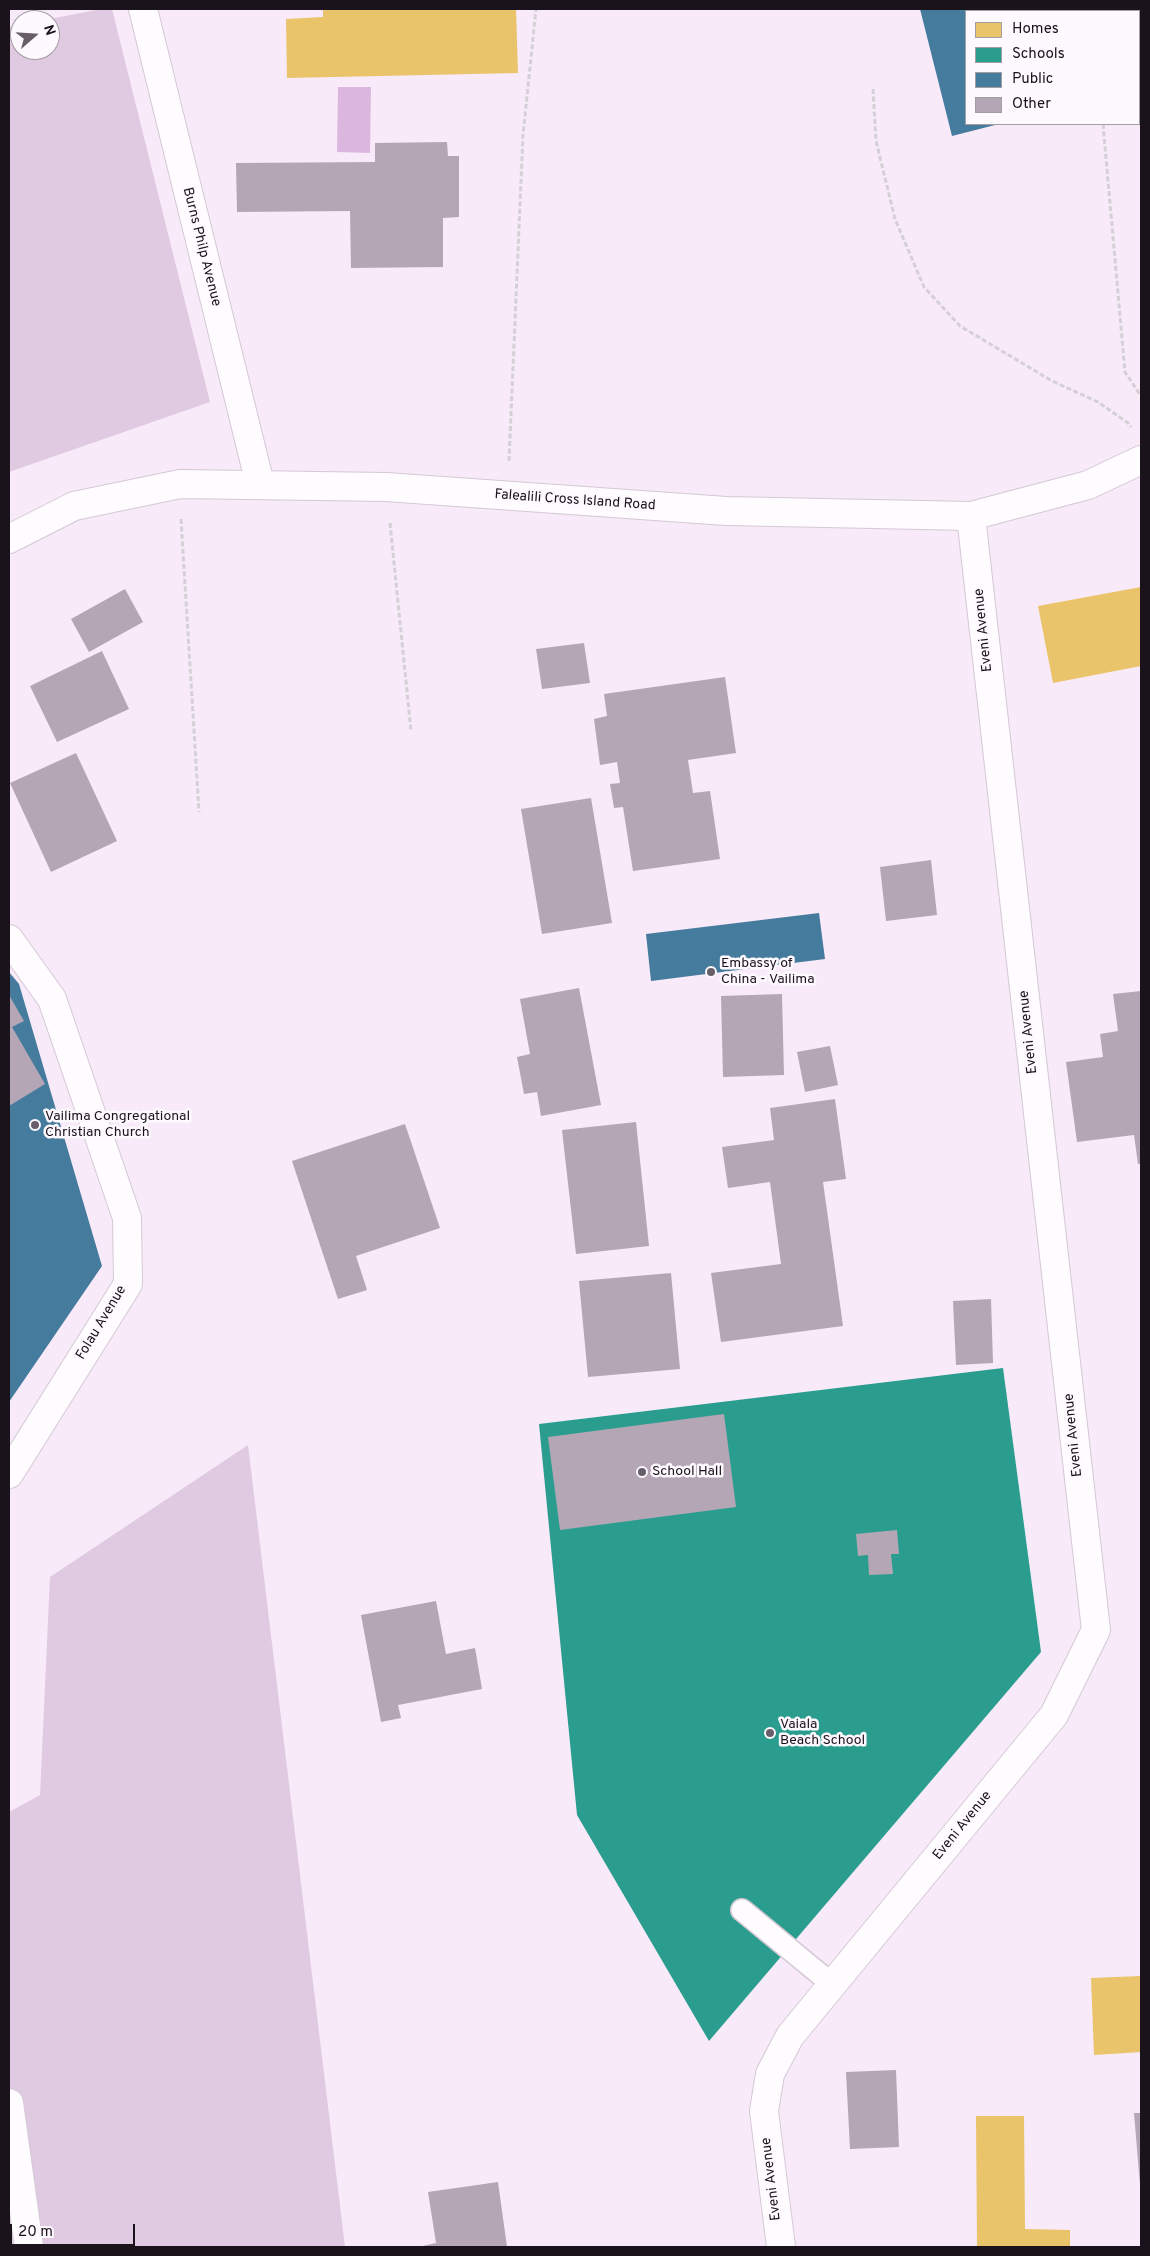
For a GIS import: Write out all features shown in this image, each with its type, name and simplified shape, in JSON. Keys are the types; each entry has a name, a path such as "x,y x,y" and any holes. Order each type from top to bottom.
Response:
{"street":[{"name":"Burns Philp Avenue","path":"143,9 260,484"},
{"name":"Falealili Cross Island Road","path":"9,539 74,506 180,484 386,487 726,511 971,516 1088,485 1141,460"},
{"name":"Eveni Avenue","path":"781,2247 764,2111 770,2074 790,2036 1054,1715 1096,1630 971,516"},
{"name":"Folau Avenue","path":"9,939 52,999 127,1218 128,1284 9,1474"},
{"path":"9,2103 30,2247"}],"lane":[{"path":"742,1910 833,1985"}],"path":[{"path":"507,496 522,135 536,9"},
{"path":"873,89 876,141 895,219 924,287 960,326 1052,382 1098,402 1128,423 1132,429"},
{"path":"1103,125 1125,372 1141,396"},
{"path":"180,484 199,812"},
{"path":"386,487 411,731"}],"shaded area":[{"path":"101,9 112,9 210,402 9,472 9,27 10,60 60,60 60,17"},
{"path":"338,87 371,87 370,153 337,152"},
{"path":"248,1445 345,2247 9,2247 9,1812 40,1795 50,1577"}],"building: Homes":[{"path":"323,9 516,9 518,73 287,78 286,19 323,17"},
{"path":"1141,587 1141,666 1053,683 1038,606"},
{"path":"1141,1976 1141,2052 1094,2055 1091,1978"},
{"path":"976,2116 1024,2116 1025,2229 1070,2230 1070,2247 977,2247"}],"building: Schools":[{"name":"Vaiala Beach School","path":"1003,1368 1041,1652 709,2041 577,1815 539,1424"}],"building: Public":[{"path":"920,9 987,9 965,10 965,125 995,125 952,136"},
{"path":"819,913 825,959 651,981 646,934"},
{"name":"Vailima Congregational Christian Church","path":"9,972 19,984 102,1266 9,1402"}],"building: Other":[{"path":"447,142 448,156 459,156 459,217 443,218 443,267 351,268 350,211 237,212 236,163 375,162 375,143"},
{"path":"125,589 143,622 89,652 71,619"},
{"path":"584,643 590,683 542,689 536,649"},
{"path":"102,651 129,709 57,742 30,686"},
{"path":"725,677 736,753 688,760 693,793 710,791 720,859 633,871 623,807 614,808 610,784 620,783 617,762 600,765 594,719 607,716 604,694"},
{"path":"76,753 117,841 51,872 10,783"},
{"path":"591,798 612,923 542,934 521,809"},
{"path":"931,860 937,915 886,921 880,867"},
{"path":"579,988 601,1105 541,1116 537,1092 524,1094 517,1057 530,1054 520,999"},
{"path":"1141,991 1141,1164 1138,1164 1134,1135 1077,1142 1066,1062 1103,1057 1100,1034 1118,1031 1113,994"},
{"path":"782,994 784,1075 723,1077 721,996"},
{"path":"9,995 24,1021 12,1027 45,1084 9,1106"},
{"path":"830,1046 838,1085 805,1092 797,1052"},
{"path":"835,1099 846,1179 823,1182 843,1326 721,1342 711,1273 781,1264 770,1182 728,1188 722,1147 774,1140 770,1108"},
{"path":"636,1122 649,1246 576,1254 562,1130"},
{"path":"405,1124 440,1228 356,1256 367,1290 338,1299 292,1161"},
{"path":"671,1273 680,1369 588,1377 579,1281"},
{"path":"991,1299 993,1363 956,1365 953,1301"},
{"name":"School Hall","path":"724,1414 736,1507 560,1530 548,1437"},
{"path":"897,1530 899,1554 891,1554 893,1574 869,1575 868,1555 858,1556 856,1534"},
{"path":"436,1601 446,1654 475,1648 482,1689 398,1705 401,1718 381,1722 361,1615"},
{"path":"896,2070 899,2147 850,2149 846,2072"},
{"path":"1134,2113 1141,2113 1141,2185 1140,2185"},
{"path":"498,2182 507,2247 418,2247 436,2243 428,2192"}],"place":[{"name":"Embassy of China - Vailima","path":"711,972"},
{"name":"Vailima Congregational Christian Church","path":"35,1125"},
{"name":"School Hall","path":"642,1472"},
{"name":"Vaiala Beach School","path":"770,1733"}]}
